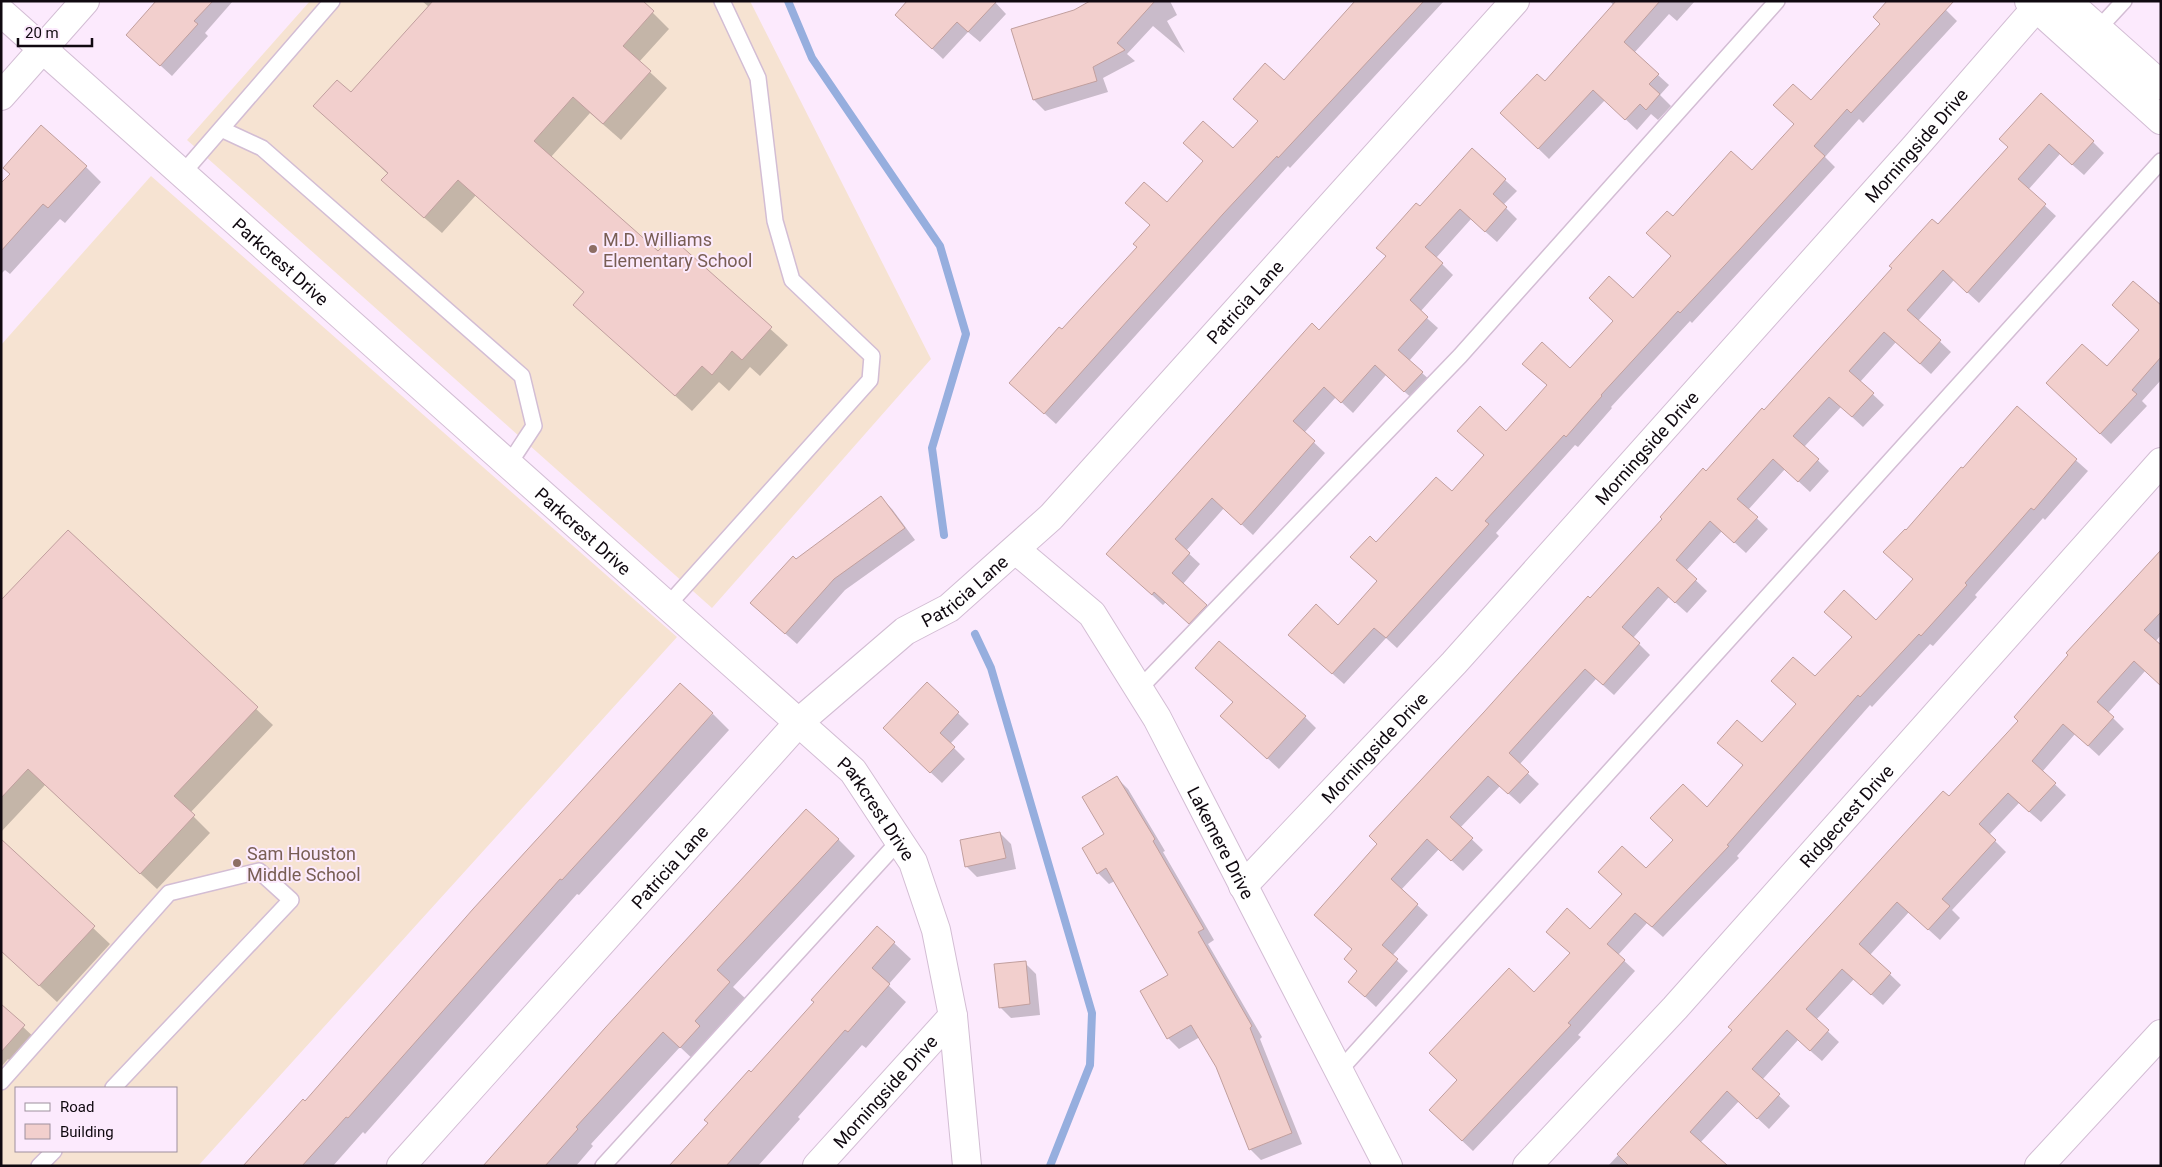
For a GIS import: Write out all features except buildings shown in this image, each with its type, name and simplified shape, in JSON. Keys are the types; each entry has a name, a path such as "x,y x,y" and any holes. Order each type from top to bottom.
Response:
{"street":[{"path":"1,96 85,1"},
{"name":"Patricia Lane","path":"401,1166 799,722 905,631 949,608 1051,517 1515,1"},
{"path":"2067,1 2161,85"},
{"path":"2036,3 2161,120"},
{"name":"Morningside Drive","path":"1244,886 1454,663 1900,163 2036,3"},
{"name":"Parkcrest Drive","path":"1,12 853,771 913,862 936,930 953,1016 967,1166"},
{"name":"Ridgecrest Drive","path":"1526,1166 1675,1008 2161,462"},
{"name":"Lakemere Drive","path":"1016,550 1092,614 1140,689 1157,718 1388,1166"},
{"name":"Morningside Drive","path":"817,1166 953,1016"},
{"path":"2039,1166 2161,1034"}],"lane":[{"path":"182,174 332,1"},
{"path":"668,605 870,380 872,356 792,280 775,221 758,78 722,1"},
{"path":"1140,689 1460,356 1777,1"},
{"path":"2098,28 2124,1"},
{"path":"221,129 262,148 522,376 534,426 509,464"},
{"path":"1339,1071 2161,161"},
{"path":"603,1166 899,841"},
{"path":"1,1082 169,893 259,871 291,900 114,1087"},
{"path":"40,1166 53,1152"}],"shaded area":[{"name":"M.D. Williams Elementary School","path":"310,1 750,1 931,359 712,608 187,140"},
{"name":"Sam Houston Middle School","path":"151,176 677,637 198,1166 1,1166 1,345"}],"waterway":[{"path":"788,1 812,58 940,246 966,334 932,448 944,535"},
{"path":"975,634 991,668 1092,1013 1090,1065 1050,1166"}],"place":[{"name":"M.D. Williams Elementary School","path":"593,249"},
{"name":"Sam Houston Middle School","path":"237,863"}]}
